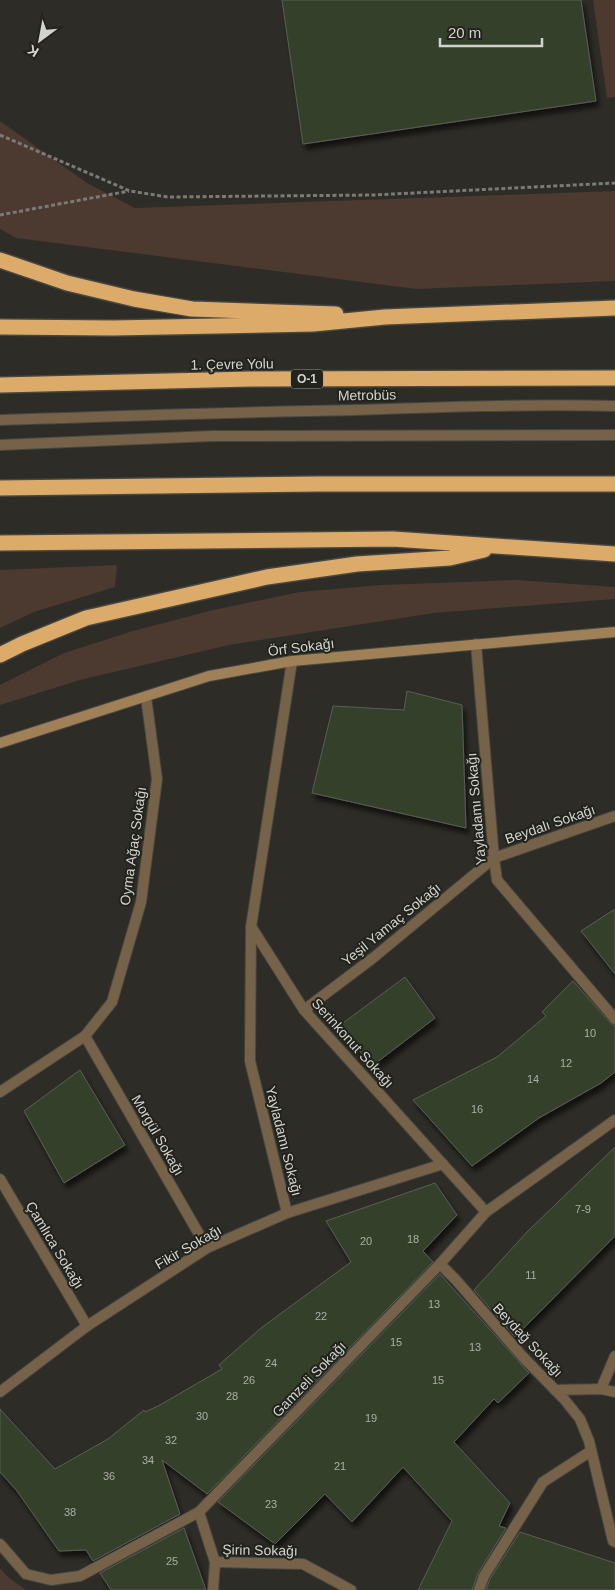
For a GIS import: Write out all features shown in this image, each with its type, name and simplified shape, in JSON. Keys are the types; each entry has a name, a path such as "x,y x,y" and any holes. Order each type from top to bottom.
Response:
{"highway":[{"path":"0,260 67,283 134,299 192,309 385,317"},
{"path":"0,327 113,328 313,324 385,317 615,308"},
{"name":"1. Çevre Yolu","path":"0,384 251,379 615,378"},
{"path":"0,488 307,484 615,484"},
{"path":"0,542 393,538 615,554"},
{"path":"0,654 86,618 267,577 356,564 450,558 499,546"}],"street":[{"name":"Metrobüs","path":"0,420 460,407 615,406"},
{"path":"0,445 212,436 615,435"},
{"name":"Örf Sokağı","path":"0,742 209,676 292,661 615,632"},
{"name":"Yayladamı Sokağı","path":"476,644 497,880 615,1020"},
{"path":"252,927 292,661"},
{"name":"Oyma Ağaç Sokağı","path":"0,1092 85,1036 112,1002 141,902 157,779 146,697"},
{"name":"Beydalı Sokağı","path":"494,858 615,816"},
{"name":"Yeşil Yamaç Sokağı","path":"304,1010 373,958 494,858"},
{"name":"Yayladamı Sokağı","path":"252,927 250,1061 287,1213"},
{"name":"Serinkonut Sokağı","path":"252,927 304,1010 486,1212"},
{"name":"Morgül Sokağı","path":"85,1036 207,1248"},
{"name":"Gamzeli Sokağı","path":"0,1544 26,1574 51,1580 80,1576 199,1512 440,1264 486,1212 615,1120"},
{"name":"Fikir Sokağı","path":"0,1392 87,1326 207,1248 287,1213 443,1164"},
{"name":"Çamlıca Sokağı","path":"0,1179 87,1326"},
{"name":"Beydağ Sokağı","path":"440,1264 555,1390 601,1389 615,1392"},
{"path":"601,1389 615,1356"},
{"path":"555,1390 580,1419 589,1440 613,1541 615,1542"},
{"path":"478,1590 484,1576 543,1482 591,1451"},
{"name":"Şirin Sokağı","path":"199,1512 215,1562 304,1564 351,1590"},
{"path":"213,1590 215,1562"}],"path":[{"path":"0,134 130,191 168,197 374,195 615,183"},
{"path":"0,215 130,191"}],"shaded area":[{"path":"593,0 615,0 615,97 607,98"},
{"path":"0,121 87,183 135,208 615,191 615,281 416,289 16,238 0,229"},
{"path":"117,565 115,587 34,612 0,628 0,570"},
{"path":"517,580 615,587 615,599 434,613 229,645 80,680 0,705 0,685 64,653 133,631 213,610 300,592 380,585"},
{"path":"0,1568 8,1577 26,1590 0,1590"}],"building":[{"path":"282,0 581,0 596,101 303,144"},
{"path":"407,691 462,705 466,828 312,793 333,706 404,710"},
{"path":"615,909 615,974 581,931"},
{"path":"405,977 435,1018 372,1066 339,1026"},
{"path":"573,981 610,1023 615,1026 615,1072 601,1083 539,1118 472,1166 413,1100 497,1057 546,1016 542,1012"},
{"path":"80,1070 125,1145 64,1183 24,1111"},
{"path":"615,1147 615,1236 515,1337 474,1290 527,1232"},
{"path":"435,1183 457,1215 423,1251 433,1262 207,1494 162,1460 180,1514 93,1561 86,1550 59,1551 17,1491 0,1472 0,1409 55,1469 108,1439 144,1410 145,1412 160,1405 222,1369 219,1365 261,1328 351,1262 326,1221"},
{"path":"440,1274 529,1373 498,1403 494,1399 454,1442 510,1503 499,1526 506,1528 478,1573 472,1590 418,1590 452,1521 403,1467 352,1522 325,1494 275,1544 218,1502"},
{"path":"184,1528 206,1590 111,1590 100,1573"},
{"path":"520,1532 615,1563 615,1590 486,1590 490,1579"}]}
